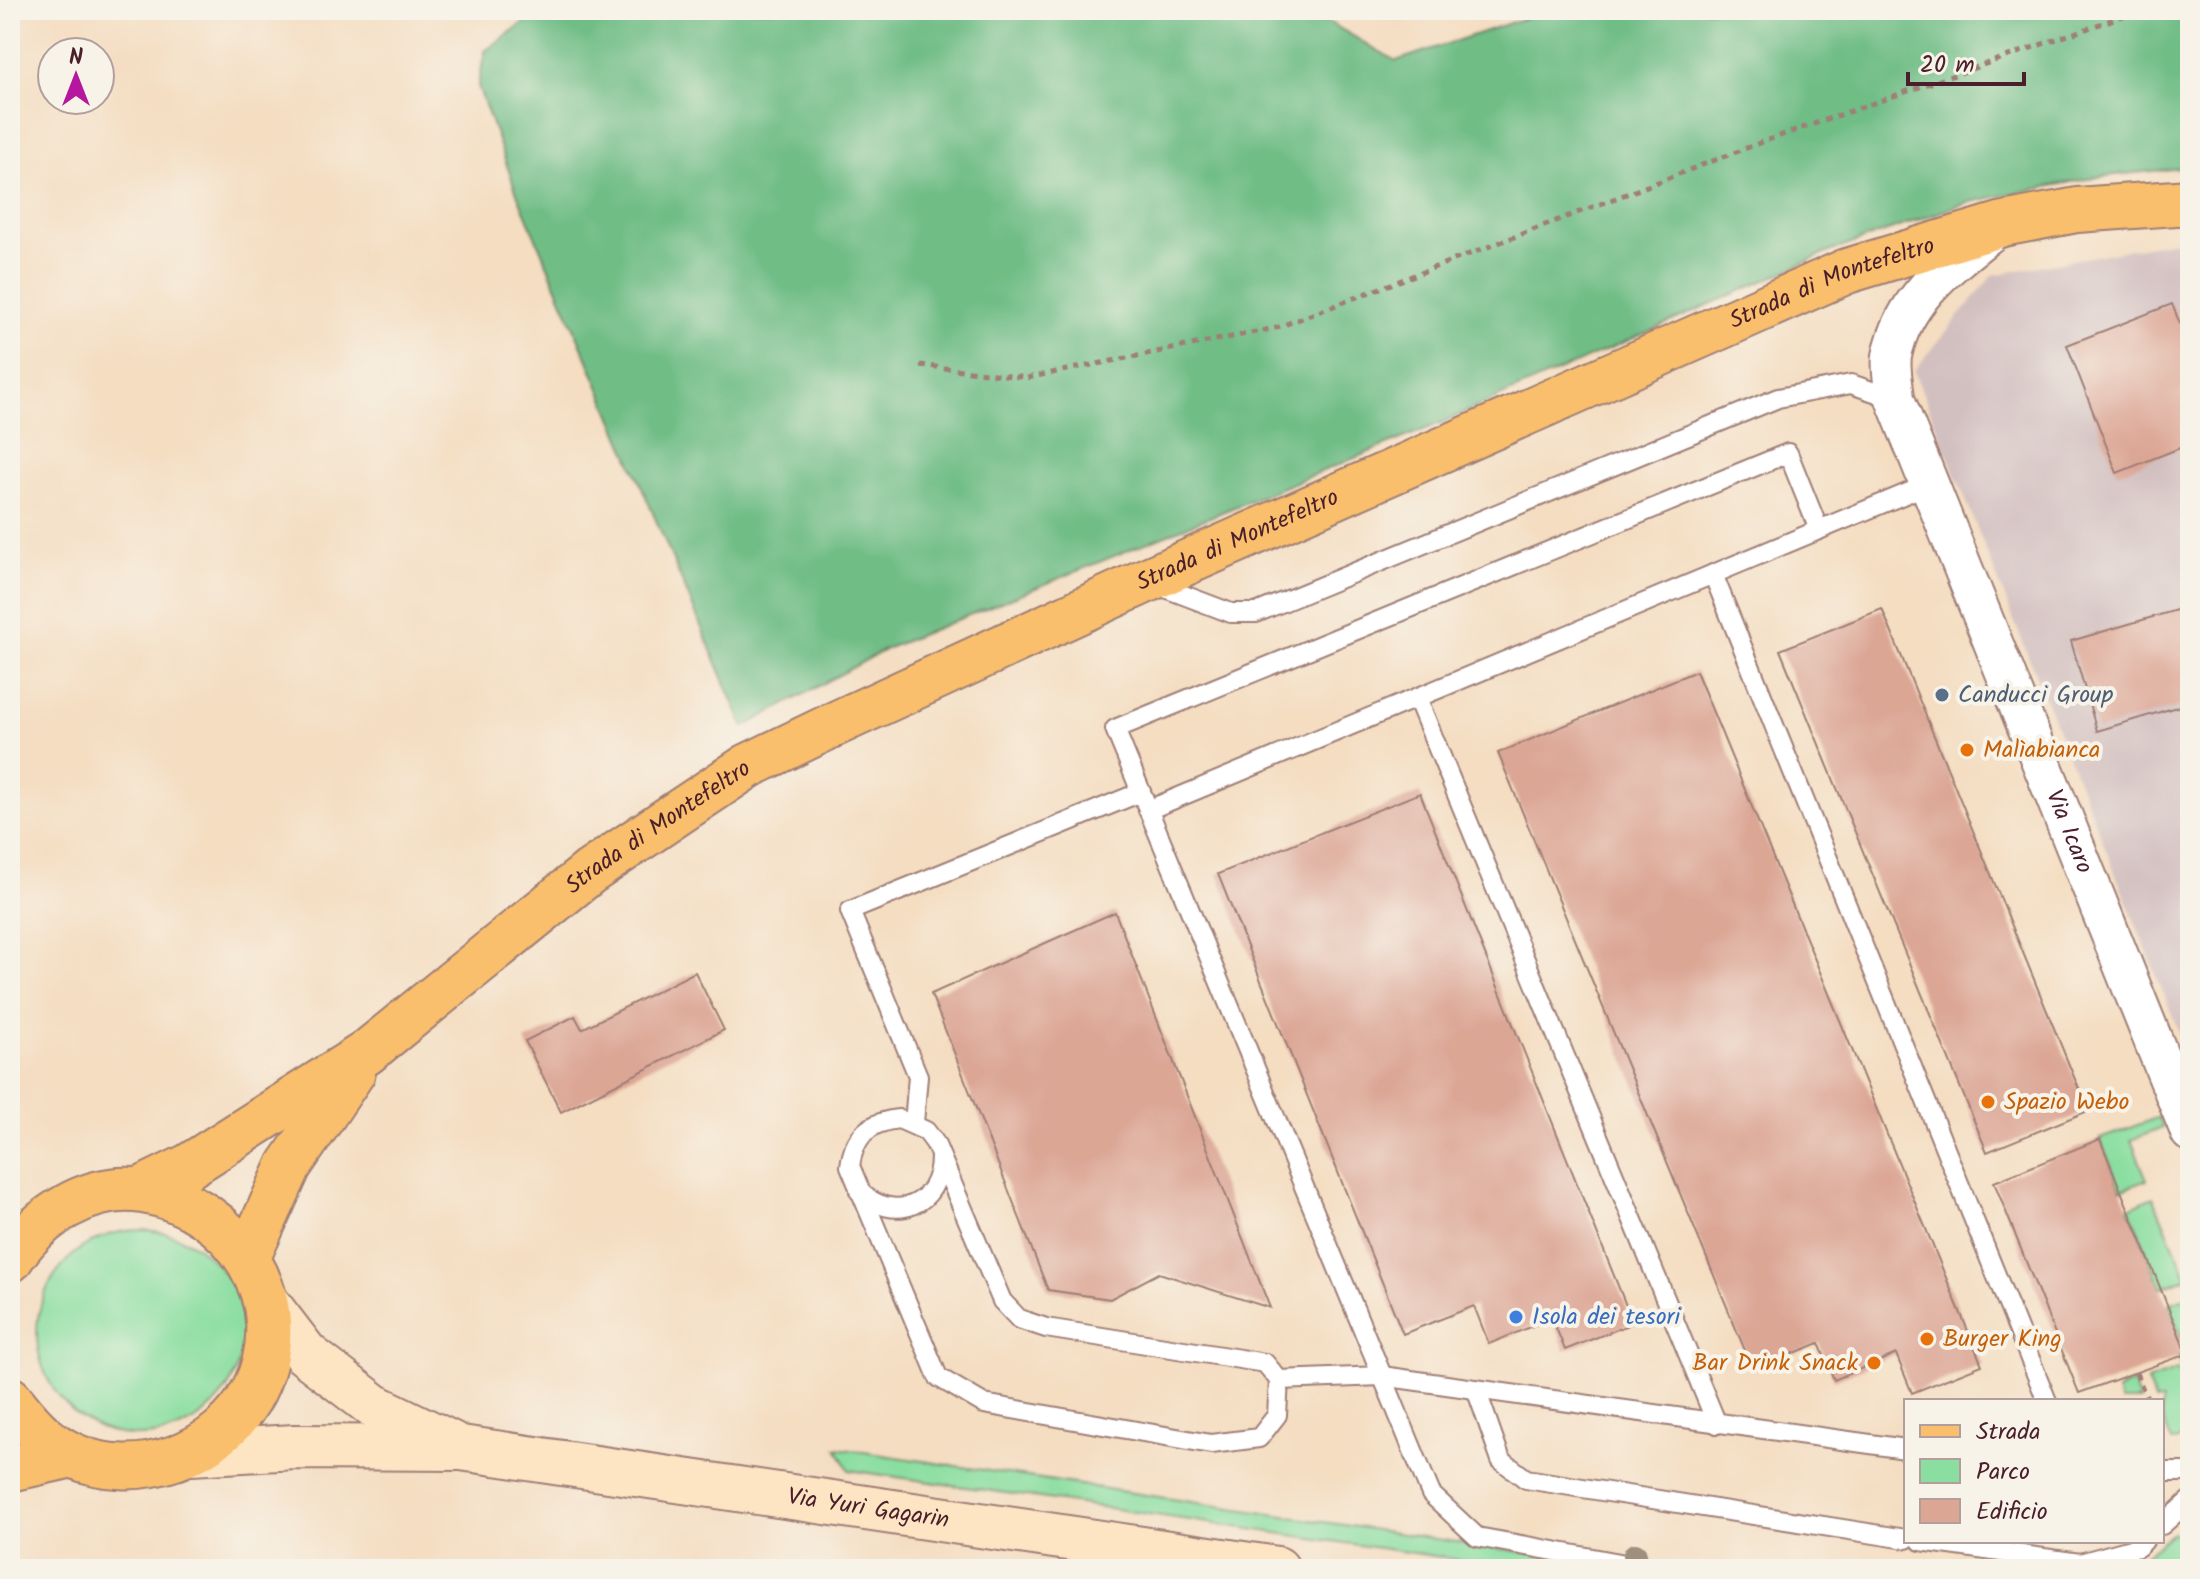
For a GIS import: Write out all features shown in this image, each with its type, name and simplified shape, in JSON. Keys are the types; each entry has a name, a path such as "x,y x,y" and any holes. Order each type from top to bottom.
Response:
{"main road":[{"name":"Strada di Montefeltro","path":"140,1190 213,1151 366,1053 590,872 748,766 1145,581 1847,271 2003,224 2077,210 2187,211"},
{"name":"Strada di Montefeltro","path":"248,1257 289,1166 366,1053"},
{"name":"Strada di Montefeltro","path":"10,1260 26,1235 59,1209 98,1194 140,1190 182,1201 220,1224 248,1257 266,1302 267,1347 254,1390 228,1427 191,1453 152,1465 111,1466 72,1455 34,1430 10,1399"},
{"name":"Via Yuri Gagarin","path":"266,1302 306,1354 374,1406 461,1448"},
{"name":"Via Yuri Gagarin","path":"191,1453 295,1447 461,1448 1277,1569"},
{"name":"Strada di Montefeltro","path":"10,1469 72,1455"}],"street":[{"name":"Via Icaro","path":"2003,224 1938,273 1903,319 1891,358 1895,399 2190,1132"}],"lane":[{"path":"1145,581 1231,613 1256,613 1778,398 1851,384 1895,399"},
{"path":"1653,1569 1477,1537 1431,1494 1115,729 1788,453 1819,530"},
{"path":"914,1123 918,1076 850,911 1417,698 1929,484"},
{"path":"1713,574 2046,1399"},
{"path":"1417,698 1717,1424"},
{"path":"899,1119 914,1123 935,1143 1002,1301 1019,1319 1046,1328 1265,1363 1279,1380 1277,1415 1259,1438 1211,1444 984,1404 938,1377 852,1177 852,1150 871,1126 899,1119"},
{"path":"852,1177 859,1192 887,1209 903,1209 918,1203 934,1187 939,1172 935,1143"},
{"path":"1279,1380 1382,1376 1904,1449"},
{"path":"1476,1389 1501,1460 1526,1479 1736,1515 1904,1539"},
{"path":"2164,1472 2190,1472"},
{"path":"2164,1523 2190,1500"},
{"path":"1934,1543 2080,1566 2142,1543"}],"path":[{"path":"920,365 1027,378 1276,328 1765,141 2140,10"},
{"path":"2136,1373 2147,1399"}],"shaded area":[{"path":"2190,238 2190,1059 1914,371 1993,275"}],"green space":[{"path":"541,10 1308,10 1396,61 1549,10 2190,10 2190,167 2097,177 1965,203 1829,252 1443,422 888,648 744,727 518,196 478,86 485,51"},
{"path":"2159,1117 2163,1128 2131,1140 2147,1180 2121,1190 2100,1139"},
{"path":"2153,1197 2187,1277 2161,1288 2129,1208"},
{"path":"140,1230 179,1238 213,1260 235,1294 243,1333 235,1372 213,1406 179,1428 140,1436 101,1428 67,1406 45,1372 37,1333 45,1294 67,1260 101,1238"},
{"path":"2190,1296 2190,1377 2186,1379 2178,1358 2187,1354 2169,1304"},
{"path":"2177,1370 2190,1403 2190,1435 2172,1442 2164,1423 2164,1399 2154,1399 2147,1381"},
{"path":"2132,1383 2139,1399 2120,1399 2117,1391"},
{"path":"837,1448 1633,1569 1522,1569 849,1470"},
{"path":"2173,1532 2190,1545 2190,1569 2102,1569 2102,1565 2140,1560 2164,1543"}],"building":[{"path":"2172,304 2190,349 2190,444 2117,473 2067,345"},
{"path":"2190,606 2190,703 2097,731 2071,641"},
{"path":"1882,609 2088,1111 1987,1152 1780,650"},
{"path":"1696,671 1982,1365 1912,1393 1896,1354 1834,1380 1819,1343 1753,1370 1498,753"},
{"path":"1420,793 1633,1323 1565,1350 1552,1318 1489,1344 1474,1306 1403,1334 1218,874"},
{"path":"1115,912 1270,1308 1159,1273 1110,1299 1048,1290 931,994"},
{"path":"695,972 724,1030 561,1112 525,1041 575,1016 582,1029"},
{"path":"2100,1139 2187,1354 2079,1393 1994,1182"}],"place":[{"name":"Canducci Group","path":"1942,695"},
{"name":"Malìabianca","path":"1967,750"},
{"name":"Spazio Webo","path":"1988,1102"},
{"name":"Isola dei tesori","path":"1516,1317"},
{"name":"Burger King","path":"1927,1339"},
{"name":"Bar Drink Snack","path":"1874,1363"}]}
